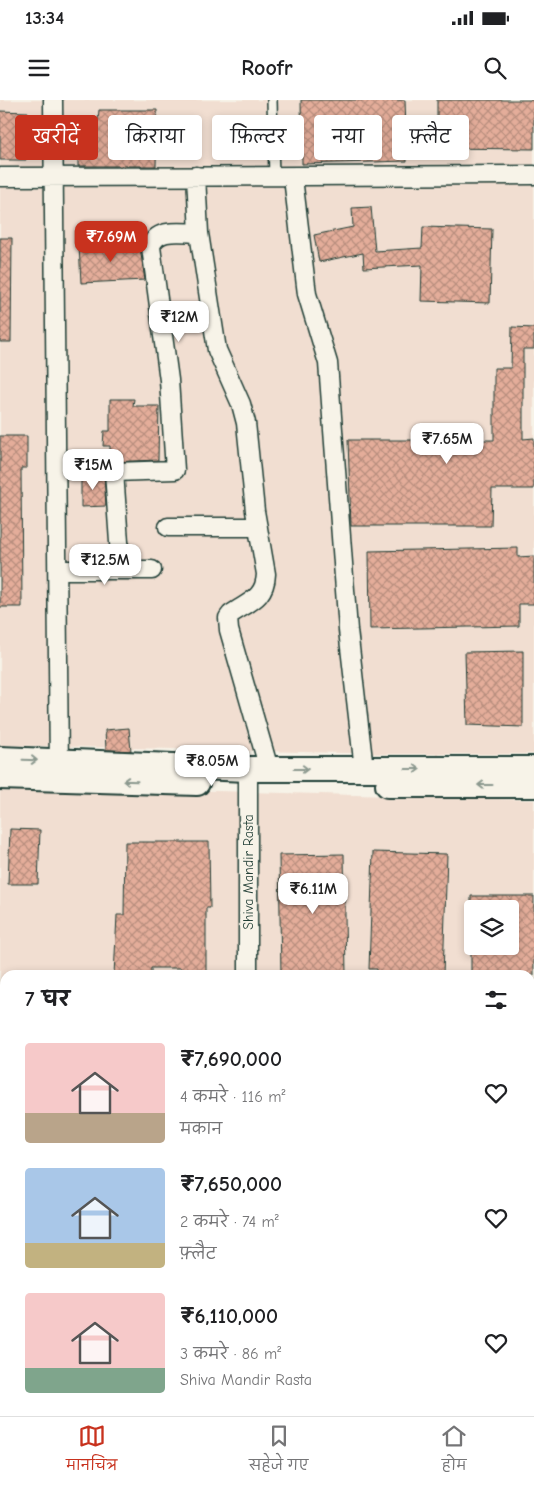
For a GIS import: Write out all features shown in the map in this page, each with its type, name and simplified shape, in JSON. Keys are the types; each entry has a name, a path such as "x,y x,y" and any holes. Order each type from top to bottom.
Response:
{"main road":[{"path":"0,759 59,770"},
{"path":"255,774 364,768 534,768"},
{"path":"0,777 59,770 255,774 534,785"}],"street":[{"path":"53,100 59,770"},
{"path":"0,177 274,176 293,178 534,175"},
{"name":"Shiva Mandir Rasta","path":"196,176 199,233 217,350 242,404 266,574 265,584 256,599 231,614 228,623 255,774 248,970"},
{"path":"293,178 307,294 328,363 348,630 364,768"},
{"path":"121,570 114,472 175,470 168,380 151,247 153,239 159,234 199,233"},
{"path":"168,527 258,527"},
{"path":"58,570 152,570"}],"lane":[{"path":"272,100 274,176"}],"shaded area":[{"path":"0,100 534,100 534,754 386,754 0,745"},
{"path":"0,785 534,800 534,970 0,970"}],"building":[{"path":"301,100 405,100 405,115 392,115 392,160 407,161 302,164 302,160 304,160 304,115 301,115"},
{"path":"437,100 534,100 534,149 469,148 469,115 437,115"},
{"path":"99,110 157,110 157,115 108,115 108,160 156,160 156,166 78,166 78,160 98,160"},
{"path":"0,111 28,112 28,115 15,115 15,160 0,160"},
{"path":"371,207 375,251 422,248 423,227 492,229 490,303 421,301 422,265 364,268 363,253 319,262 314,235 353,227 352,208"},
{"path":"0,238 12,238 11,342 0,342"},
{"path":"142,242 140,248 145,280 81,283 79,245"},
{"path":"512,327 534,328 534,349 523,349 523,439 534,438 534,489 492,489 491,526 351,526 348,440 494,440 494,368 511,368"},
{"path":"110,399 134,399 133,406 159,406 158,460 110,462 110,446 103,446 104,431 110,431"},
{"path":"0,436 27,436 27,468 21,468 22,607 0,607"},
{"path":"104,474 106,506 81,507 81,475"},
{"path":"518,548 518,557 534,556 534,604 519,604 519,626 370,629 369,551"},
{"path":"523,651 523,727 467,725 465,652"},
{"path":"129,728 131,751 106,750 105,730"},
{"path":"10,829 40,830 38,884 8,884"},
{"path":"125,842 209,842 210,908 206,908 206,970 151,968 151,970 114,970 117,915 124,915"},
{"path":"373,852 447,854 443,970 369,969"},
{"path":"344,854 346,970 281,970 279,855"},
{"path":"471,896 534,896 534,970 471,970 471,955 519,955 519,900 471,900"}]}
